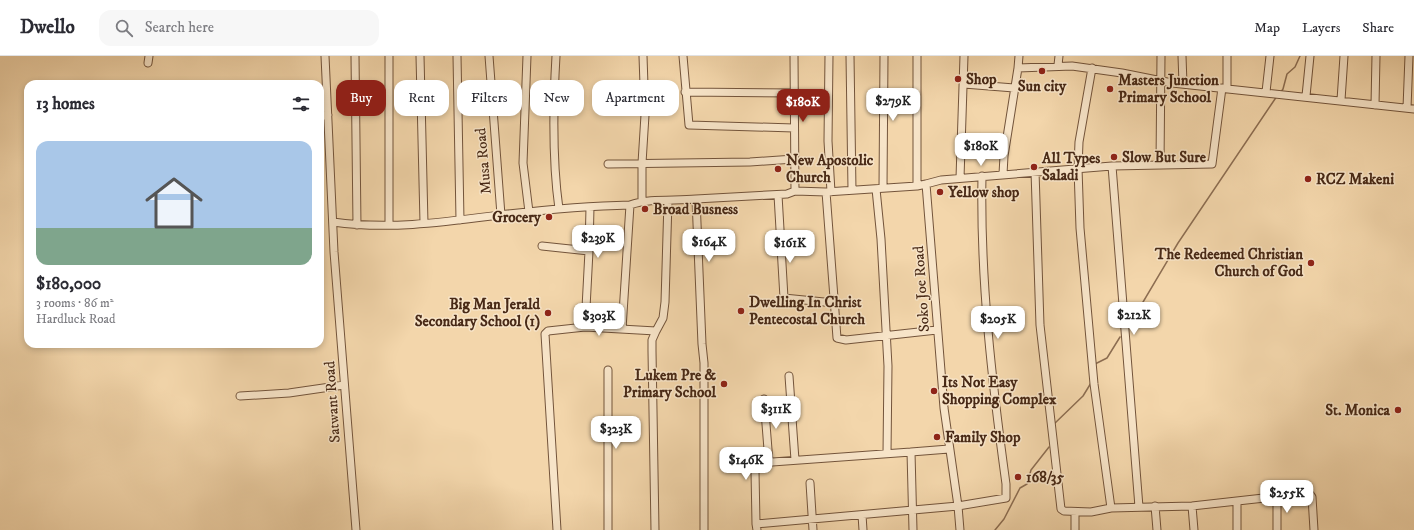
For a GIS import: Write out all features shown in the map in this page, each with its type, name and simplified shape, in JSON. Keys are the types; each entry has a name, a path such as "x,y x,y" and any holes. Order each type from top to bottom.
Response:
{"street":[{"name":"Satwant Road","path":"325,56 333,222 356,530"},
{"path":"355,56 357,226"},
{"path":"389,56 389,225"},
{"path":"420,56 424,223"},
{"path":"457,56 460,220"},
{"name":"Musa Road","path":"489,56 501,215"},
{"path":"527,56 522,163 529,212"},
{"path":"556,56 554,99 554,178 559,210"},
{"path":"642,201 642,163 645,115 643,56"},
{"path":"683,56 688,123 691,126 794,128"},
{"path":"794,56 794,191"},
{"path":"829,56 828,192 837,338 846,340 937,330"},
{"path":"850,56 852,190"},
{"path":"884,56 879,189 888,366 887,453"},
{"path":"917,56 917,186"},
{"path":"960,178 964,56"},
{"path":"1003,174 1014,88 1020,56"},
{"path":"1058,65 1059,56"},
{"path":"1160,165 1161,56"},
{"path":"1182,56 1183,84"},
{"path":"333,222 357,226 424,223 529,212 630,205 642,201 778,195 794,191 828,192 917,186 934,181 1035,171 1112,166 1212,164 1224,88 1227,56"},
{"path":"1266,92 1270,56"},
{"path":"1306,96 1310,56"},
{"path":"1341,100 1344,56"},
{"path":"1375,105 1376,56"},
{"path":"1018,68 1058,65 1092,68 1183,84 1306,96 1411,109 1409,56"},
{"path":"1092,68 1079,142 1078,168 1082,261 1094,384 1112,508"},
{"path":"964,84 1014,88"},
{"path":"685,92 794,93"},
{"path":"324,116 328,115"},
{"path":"608,164 631,165 642,163 750,162 794,159"},
{"path":"1112,166 1139,506"},
{"path":"1035,171 1037,281 1043,369 1061,509 1064,511 1091,512 1112,508 1139,506 1192,506 1310,493 1312,497 1314,530"},
{"path":"949,449 760,463 755,471 756,527 812,519 958,506 1003,500 1007,496 985,295 982,254 982,176"},
{"name":"Soko Joe Road","path":"926,184 937,330 949,449 958,506 960,530"},
{"path":"778,195 784,298 834,302"},
{"path":"696,199 704,363 704,530"},
{"path":"654,530 652,340 663,318 665,302 668,201"},
{"path":"622,329 623,281 630,205"},
{"path":"585,327 590,207"},
{"path":"542,246 589,251"},
{"path":"557,530 545,334 548,331 585,327 656,331"},
{"path":"608,370 608,530"},
{"path":"789,376 795,460"},
{"path":"240,396 289,393 344,385"},
{"path":"764,400 769,462"},
{"path":"911,452 913,530"},
{"path":"810,483 813,530"},
{"path":"1277,497 1277,530"},
{"path":"1237,502 1237,530"},
{"path":"1155,506 1157,530"},
{"path":"1192,506 1194,530"},
{"path":"1075,512 1075,530"},
{"path":"862,515 863,530"}],"waterway":[{"path":"1281,92 1287,74 1295,67 1300,56"},
{"path":"1127,327 1178,243 1277,96"},
{"path":"1095,364 1107,358 1120,337"},
{"path":"1054,424 1083,396 1091,383"},
{"path":"995,530 1004,519 1020,488 1027,484 1031,470 1049,447"}],"place":[{"name":"Sun city","path":"1042,71"},
{"name":"Shop","path":"958,79"},
{"name":"Masters Junction Primary School","path":"1110,89"},
{"name":"Slow But Sure","path":"1114,157"},
{"name":"All Types Saladi","path":"1034,167"},
{"name":"New Apostolic Church","path":"778,169"},
{"name":"RCZ Makeni","path":"1308,179"},
{"name":"Yellow shop","path":"940,192"},
{"name":"Broad Busness","path":"645,209"},
{"name":"Grocery","path":"549,217"},
{"name":"The Redeemed Christian Church of God","path":"1311,263"},
{"name":"Dwelling In Christ Pentecostal Church","path":"741,311"},
{"name":"Big Man Jerald Secondary School (1)","path":"548,313"},
{"name":"Lukem Pre & Primary School","path":"724,384"},
{"name":"Its Not Easy Shopping Complex","path":"934,391"},
{"name":"St. Monica","path":"1398,410"},
{"name":"Family Shop","path":"937,437"},
{"name":"168/35","path":"1018,477"}]}
